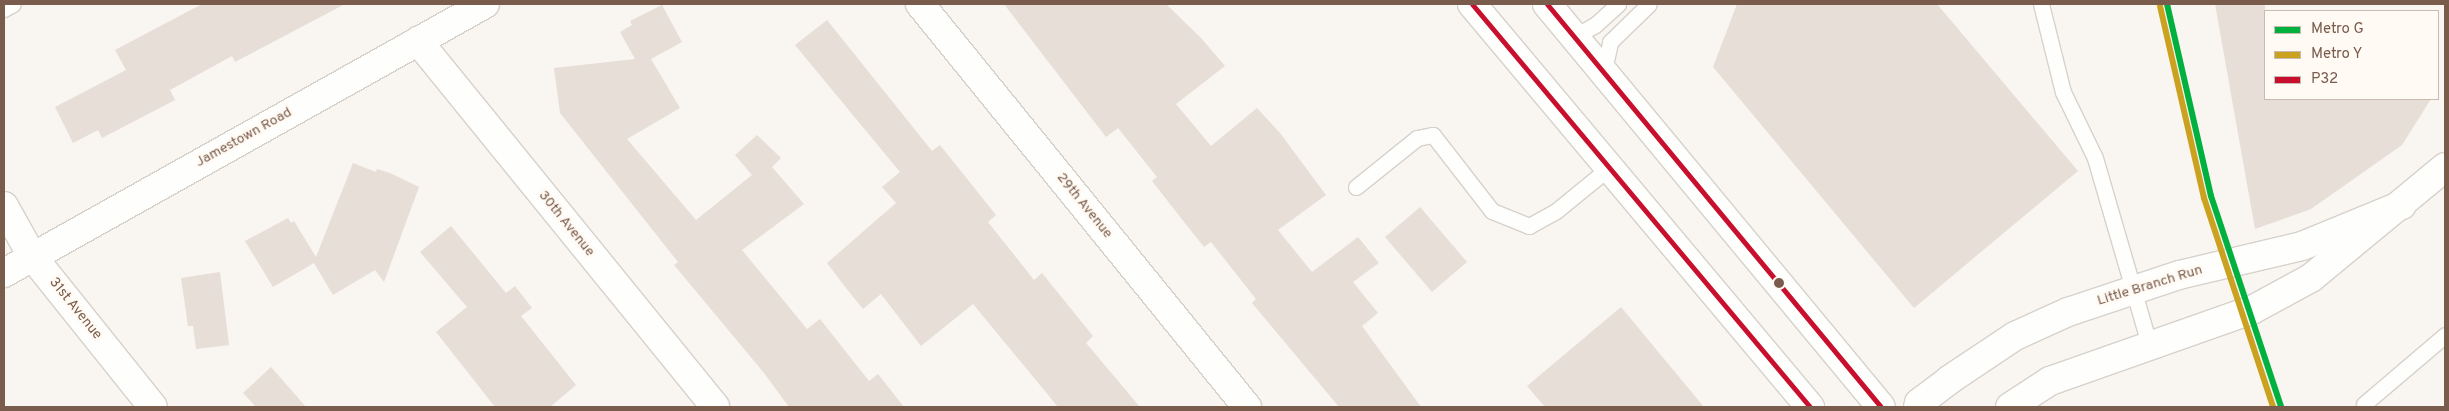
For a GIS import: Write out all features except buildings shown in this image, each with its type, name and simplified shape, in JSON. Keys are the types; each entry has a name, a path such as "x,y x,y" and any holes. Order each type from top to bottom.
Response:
{"street":[{"name":"Jamestown Road","path":"4,274 32,256 485,4"},
{"name":"29th Avenue","path":"920,4 1247,407"},
{"path":"1472,4 1810,407"},
{"path":"1547,4 1604,69 1880,407"},
{"name":"30th Avenue","path":"418,41 715,407"},
{"name":"Little Branch Run","path":"2010,407 2050,382 2252,310 2312,278 2445,168"},
{"name":"Little Branch Run","path":"1918,407 1919,403 1949,380 2015,336 2134,288 2302,246 2402,205"},
{"name":"31st Avenue","path":"4,206 32,256 153,407"}],"lane":[{"path":"4,9 14,4"},
{"path":"1575,36 1595,24 1618,4"},
{"path":"1604,69 1610,42 1649,4"},
{"path":"2040,6 2063,92 2095,158 2150,347"},
{"path":"1356,187 1417,138 1432,135 1492,211 1529,226 1556,211 1610,167"},
{"path":"2364,404 2445,335"}],"metro line":[{"name":"G","path":"2167,4 2211,196 2281,407"},
{"name":"Y","path":"2160,6 2204,198 2273,407"}],"transit line":[{"name":"P32","path":"1472,4 1810,407"},
{"name":"P32","path":"1547,4 1881,407"}]}
